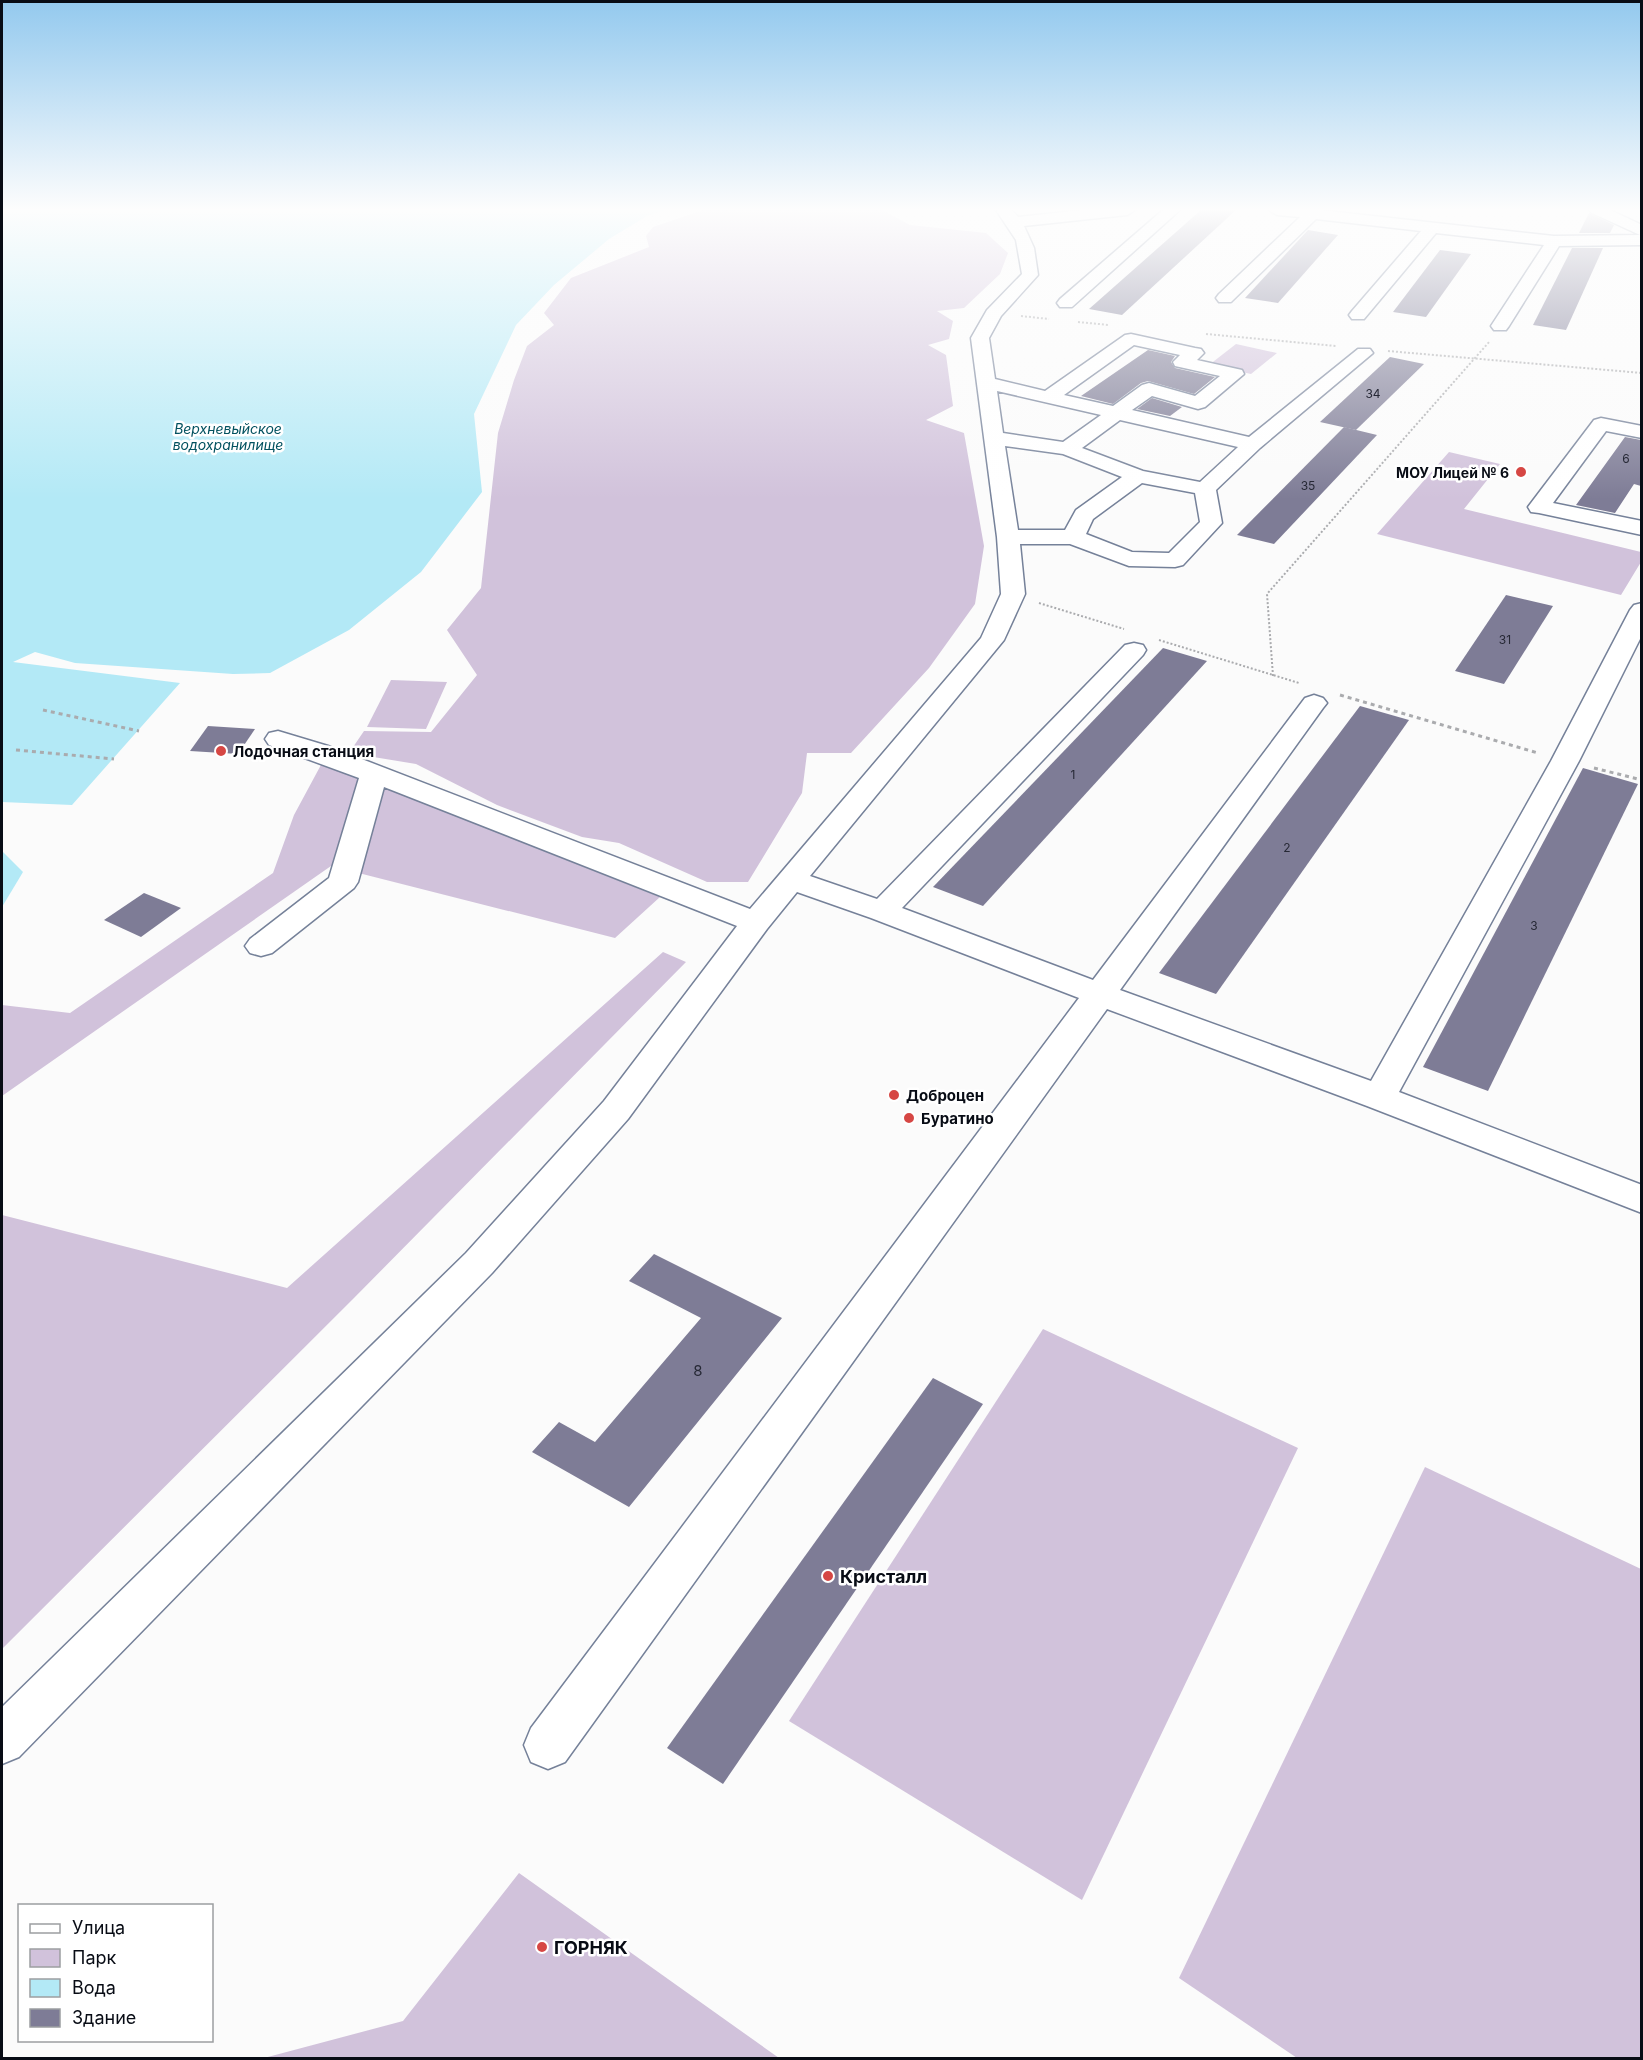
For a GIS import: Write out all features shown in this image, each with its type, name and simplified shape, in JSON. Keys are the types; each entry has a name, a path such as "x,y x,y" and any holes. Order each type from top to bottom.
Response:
{"street":[{"path":"2,1740 479,1263 616,1110 790,879 992,640 1013,594 1008,537 980,338 993,314 1000,306"},
{"path":"1358,315 1366,306"},
{"path":"1500,327 1513,306"},
{"path":"1047,398 1131,339 1195,353 1182,362 1235,374 1198,402 1149,389 1067,449"},
{"path":"1205,489 1364,350"},
{"path":"986,383 1113,414 1254,444"},
{"path":"1641,432 1601,424 1539,507 1641,528"},
{"path":"995,438 1067,449 1138,476 1205,489"},
{"path":"1073,537 1084,515 1138,476"},
{"path":"1008,537 1073,537 1129,559 1175,560 1211,523 1205,489"},
{"path":"1379,1097 1565,761 1641,610"},
{"path":"882,911 1134,650"},
{"path":"548,1745 1314,703"},
{"path":"278,739 756,922"},
{"path":"261,946 344,882 374,774"},
{"path":"790,879 882,911 1098,994 1379,1097 1641,1200"}],"path":[{"path":"993,314 1052,319"},
{"path":"1076,322 1111,325"},
{"path":"1273,676 1267,594 1476,359 1500,327"},
{"path":"1205,334 1641,373"},
{"path":"43,710 139,731"},
{"path":"16,750 114,759"}],"green space":[{"path":"549,306 966,306 937,311 953,321 949,339 928,345 946,355 953,406 926,420 964,433 984,546 975,604 929,668 851,753 807,753 802,793 748,882 707,882 619,843 582,837 497,805 416,764 349,753 364,731 431,732 477,675 447,630 481,588 498,433 527,346 554,325 544,313"},
{"path":"1236,344 1277,353 1251,374 1209,365"},
{"path":"1449,452 1500,464 1464,509 1641,552 1641,562 1621,595 1377,534"},
{"path":"391,680 447,682 426,729 367,727"},
{"path":"322,763 660,897 615,938 331,866 2,1096 2,1005 70,1013 273,873 294,815"},
{"path":"663,952 686,962 2,1649 2,1215 287,1288"},
{"path":"1043,1329 1298,1448 1082,1900 789,1721"},
{"path":"1425,1467 1641,1569 1641,2058 1297,2058 1179,1978"},
{"name":"ГОРНЯК","path":"519,1873 779,2058 264,2058 403,2021"}],"water":[{"name":"Верхневыйское водохранилище","path":"2,306 534,306 516,325 474,414 482,492 421,572 349,630 270,673 233,674 75,663 35,652 13,662 180,683 72,805 2,802"},
{"path":"2,851 23,872 2,907"}],"building":[{"path":"1092,306 1132,306 1122,315 1089,309"},
{"path":"1397,306 1434,306 1426,317 1393,312"},
{"path":"1543,306 1577,306 1566,330 1533,325"},
{"path":"1148,350 1175,356 1171,362 1175,368 1215,377 1194,394 1148,381 1141,383 1113,404 1081,396"},
{"path":"1390,357 1424,364 1356,430 1320,422"},
{"path":"1152,398 1182,407 1170,416 1137,409"},
{"path":"1344,427 1377,435 1274,544 1237,535"},
{"path":"1625,437 1641,440 1641,486 1634,484 1615,513 1576,505"},
{"path":"1506,595 1553,606 1504,684 1455,671"},
{"path":"1163,648 1207,661 983,906 933,887"},
{"path":"1360,706 1409,720 1216,994 1159,973"},
{"path":"208,726 255,729 238,754 190,751"},
{"path":"1583,768 1638,784 1488,1091 1423,1067"},
{"path":"144,893 181,908 141,937 104,920"},
{"path":"654,1254 782,1318 629,1507 532,1452 559,1422 595,1442 701,1318 629,1281"},
{"name":"Кристалл","path":"933,1378 983,1404 723,1784 667,1748"}],"place":[{"name":"МОУ Лицей № 6","path":"1521,472"},
{"name":"Лодочная станция","path":"221,751"},
{"name":"Доброцен","path":"894,1095"},
{"name":"Буратино","path":"909,1118"},
{"name":"Кристалл","path":"828,1576"},
{"name":"ГОРНЯК","path":"542,1947"}]}
